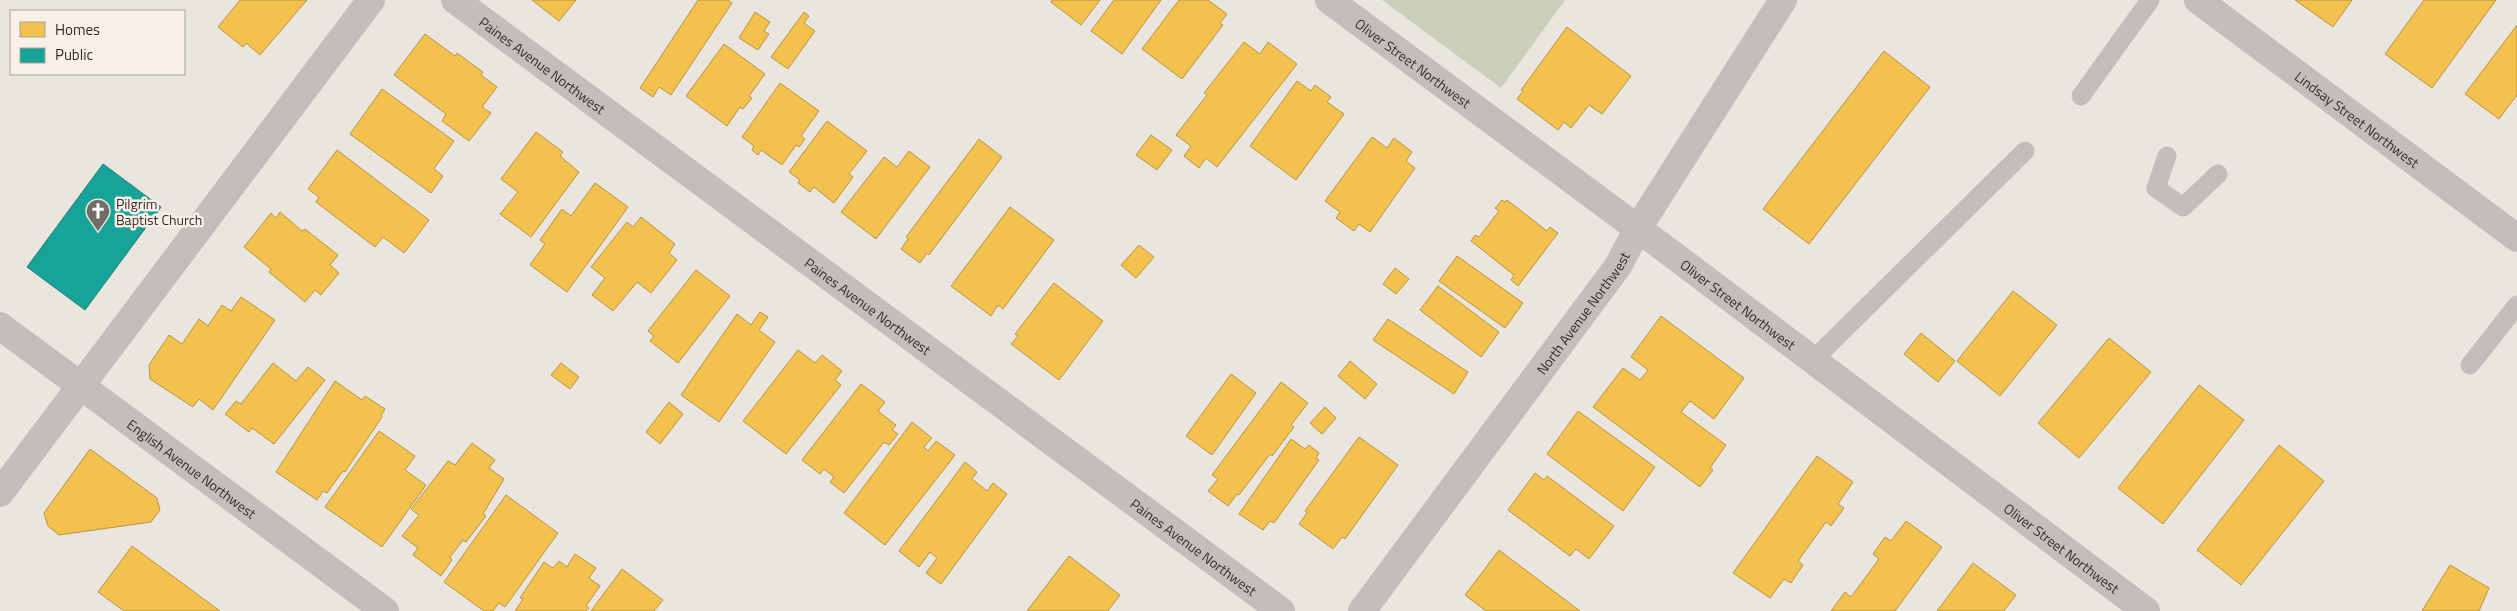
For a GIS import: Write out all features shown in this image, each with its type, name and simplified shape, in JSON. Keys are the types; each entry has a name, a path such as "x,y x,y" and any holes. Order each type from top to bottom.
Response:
{"street":[{"path":"0,493 371,0"},
{"name":"Paines Avenue Northwest","path":"455,0 1281,611"},
{"name":"Oliver Street Northwest","path":"1329,0 1638,228 2146,611"},
{"name":"North Avenue Northwest","path":"1362,611 1618,266 1638,228 1783,0"},
{"name":"Lindsay Street Northwest","path":"2198,0 2517,238"},
{"name":"English Avenue Northwest","path":"0,326 385,611"}],"lane":[{"path":"2081,96 2150,0"},
{"path":"1813,360 2025,151"},
{"path":"2167,156 2156,188 2182,207 2218,174"},
{"path":"2470,366 2517,305"}],"green space":[{"path":"1382,0 1565,0 1501,88"}],"building: Homes":[{"path":"240,0 307,0 260,55 246,43 243,47 218,27"},
{"path":"532,0 576,0 559,21"},
{"path":"698,0 728,0 732,3 671,95 659,87 653,97 640,88"},
{"path":"1052,0 1100,0 1081,25 1051,2"},
{"path":"1114,0 1161,0 1122,54 1091,31"},
{"path":"1179,0 1208,0 1227,14 1220,23 1223,25 1182,79 1142,49"},
{"path":"2295,0 2352,0 2333,27"},
{"path":"2424,0 2496,0 2432,88 2385,54"},
{"path":"755,12 770,22 764,31 769,34 758,50 739,38"},
{"path":"804,12 809,16 804,23 815,31 788,69 771,57"},
{"path":"2517,25 2517,95 2499,119 2465,94"},
{"path":"1567,27 1631,76 1602,114 1589,105 1571,128 1564,122 1558,130 1517,99 1523,91 1521,90"},
{"path":"425,34 455,56 457,53 483,72 481,75 497,87 482,107 491,113 469,141 442,121 446,114 394,75"},
{"path":"1244,42 1260,54 1268,42 1297,64 1217,167 1206,158 1199,168 1184,156 1191,146 1176,135 1207,95 1204,93"},
{"path":"724,44 765,74 749,96 752,98 743,109 740,107 727,126 686,96"},
{"path":"1884,51 1930,87 1809,244 1763,209"},
{"path":"1297,81 1311,91 1315,85 1331,97 1327,102 1344,114 1296,180 1250,146"},
{"path":"780,83 819,111 801,136 805,139 799,147 796,145 782,165 761,150 758,155 752,150 754,146 742,137"},
{"path":"382,89 454,141 434,169 443,176 431,193 350,134"},
{"path":"827,121 867,151 849,174 853,177 834,203 814,187 810,192 798,183 800,180 789,172"},
{"path":"536,132 563,152 560,156 579,172 531,237 500,214 518,192 501,179"},
{"path":"1151,135 1172,150 1157,170 1136,155"},
{"path":"1372,137 1387,148 1394,138 1412,152 1406,161 1415,168 1370,232 1359,224 1354,231 1336,218 1340,212 1325,201"},
{"path":"979,139 1002,157 929,255 927,253 920,263 901,249 908,239 906,237"},
{"path":"337,150 429,220 404,253 383,237 375,247 316,202 319,197 308,189"},
{"path":"909,151 930,167 876,239 841,212 884,157 897,167"},
{"path":"595,183 628,207 567,292 530,265 545,244 540,240 562,209 571,216"},
{"path":"1502,200 1505,202 1507,200 1547,231 1550,227 1558,233 1518,286 1511,280 1514,275 1471,241 1475,235 1479,237 1499,211 1495,208"},
{"path":"1010,207 1054,240 1003,309 998,305 991,316 951,286"},
{"path":"280,212 302,231 305,229 338,255 330,265 339,273 321,295 315,290 305,302 269,272 271,269 244,247 271,213 276,218"},
{"path":"641,217 675,244 669,253 677,260 651,293 637,282 613,311 592,295 605,278 591,267 627,222 633,227"},
{"path":"1139,245 1154,257 1136,278 1121,265"},
{"path":"1457,256 1523,303 1505,328 1439,281"},
{"path":"1395,268 1409,279 1396,294 1383,284"},
{"path":"696,270 730,296 678,363 650,341 654,336 648,331"},
{"path":"1054,283 1103,321 1059,380 1011,344 1018,336 1015,334"},
{"path":"1438,286 1499,332 1481,357 1420,310"},
{"path":"2013,291 2057,325 2000,396 1957,361"},
{"path":"241,297 275,320 213,410 199,399 193,407 150,379 149,365 169,335 182,344 199,319 208,326 222,305 231,311"},
{"path":"760,312 768,317 759,330 775,342 719,422 681,395 737,314 751,325"},
{"path":"1661,316 1744,378 1714,419 1690,401 1681,412 1726,445 1710,468 1713,470 1700,487 1593,407 1623,368 1640,380 1648,370 1631,357"},
{"path":"1388,319 1468,372 1454,394 1373,340"},
{"path":"1921,333 1955,361 1938,382 1904,354"},
{"path":"2109,338 2151,372 2079,458 2038,423"},
{"path":"798,350 815,363 822,355 842,371 835,380 841,385 786,454 743,421"},
{"path":"1350,361 1377,384 1365,399 1338,376"},
{"path":"273,363 296,381 308,367 325,380 274,444 252,428 249,432 225,414 236,401 241,404"},
{"path":"561,363 579,377 570,389 551,375"},
{"path":"1231,374 1256,393 1212,455 1186,436"},
{"path":"335,381 362,400 365,396 385,409 382,417 345,472 343,471 327,493 323,491 317,500 276,472"},
{"path":"1281,382 1308,403 1291,425 1294,427 1272,456 1270,454 1239,495 1237,494 1228,506 1208,491 1218,479 1212,475"},
{"path":"861,384 885,402 878,411 896,425 892,430 898,434 889,445 884,442 844,493 830,482 834,477 824,469 820,474 802,460"},
{"path":"2199,385 2244,420 2163,524 2118,488"},
{"path":"669,402 683,414 660,444 646,432"},
{"path":"1325,407 1336,418 1322,434 1310,423"},
{"path":"1578,411 1655,467 1623,511 1547,454"},
{"path":"912,422 932,438 924,447 928,451 936,441 955,455 885,545 844,513"},
{"path":"379,431 415,456 405,470 426,485 382,547 325,507"},
{"path":"1359,437 1398,465 1345,539 1342,537 1333,549 1299,524 1307,513 1305,511"},
{"path":"1291,439 1305,449 1309,445 1319,453 1316,458 1319,460 1274,523 1270,521 1263,530 1239,514"},
{"path":"472,443 495,460 489,468 504,479 483,514 486,516 466,542 463,540 450,557 452,560 441,576 413,555 418,548 402,536 419,515 411,509 448,461 455,465"},
{"path":"2279,445 2324,481 2241,585 2197,550"},
{"path":"90,449 157,498 160,510 151,522 59,535 48,526 44,513"},
{"path":"1817,456 1853,482 1838,504 1844,508 1831,526 1826,522 1798,561 1803,565 1791,583 1784,579 1770,598 1733,573"},
{"path":"965,462 977,472 972,479 987,491 993,483 1007,494 941,584 926,573 937,558 930,552 919,567 899,551"},
{"path":"1535,473 1544,480 1547,476 1614,526 1589,559 1576,549 1570,556 1508,510"},
{"path":"506,495 558,533 505,607 499,603 493,611 484,611 444,582"},
{"path":"1906,521 1942,547 1895,611 1831,611 1845,592 1851,597 1879,559 1873,554 1885,537 1891,541"},
{"path":"132,546 220,611 124,611 98,592"},
{"path":"1499,550 1580,611 1486,611 1465,595"},
{"path":"575,554 596,568 589,578 600,586 586,606 589,608 586,611 515,611 523,599 520,598 544,562 553,568 559,561 567,567"},
{"path":"1069,556 1120,595 1108,611 1027,611"},
{"path":"1973,563 2016,595 2004,611 1937,611"},
{"path":"2450,565 2489,588 2479,611 2422,611"},
{"path":"622,569 663,600 654,611 591,611"}],"building: Public":[{"name":"Pilgrim Baptist Church","path":"103,164 161,207 85,310 27,267"}],"place":[{"name":"Pilgrim Baptist Church","path":"98,232"}]}
